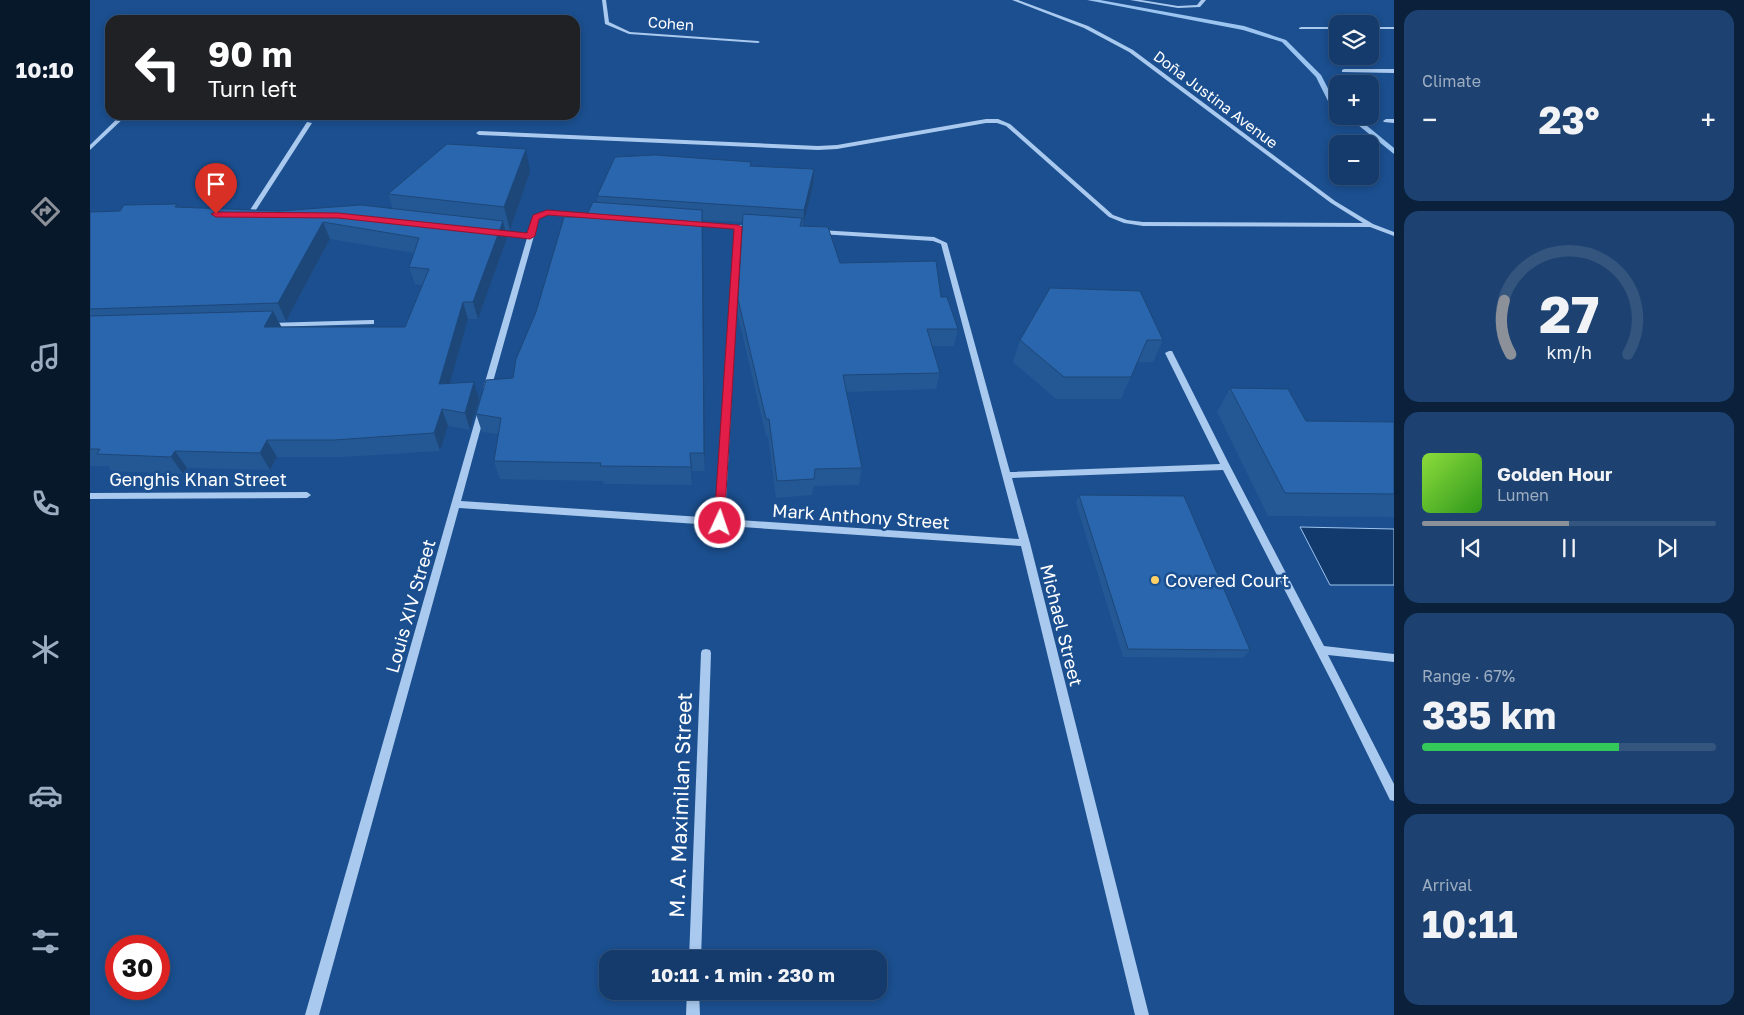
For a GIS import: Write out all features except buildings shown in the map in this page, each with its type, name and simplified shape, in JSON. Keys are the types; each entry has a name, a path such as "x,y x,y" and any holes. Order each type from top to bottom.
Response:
{"street":[{"name":"Cohen","path":"604,0 607,23 629,33 758,42"},
{"name":"Doña Justina Avenue","path":"1014,0 1086,27 1131,50 1333,202 1371,225 1394,234"},
{"path":"1132,0 1198,6 1204,0"},
{"path":"1300,28 1329,28"},
{"path":"1379,28 1394,28"},
{"path":"1344,71 1394,71"},
{"path":"90,148 119,120"},
{"path":"479,133 818,148 837,147 986,121 998,121 1008,125 1111,216 1126,222 1143,224 1371,225"},
{"path":"1386,121 1394,121"},
{"path":"251,214 309,123"},
{"path":"90,140 97,141"},
{"name":"Louis XIV Street","path":"312,1015 536,217 547,213 604,217"},
{"path":"242,214 261,214"},
{"path":"681,223 758,228"},
{"path":"720,523 738,227"},
{"path":"482,231 530,236"},
{"name":"Michael Street","path":"816,232 934,239 944,244 1025,544 1142,1015"},
{"path":"265,325 372,322"},
{"path":"1169,353 1224,467 1394,796"},
{"path":"1006,475 1224,467"},
{"name":"Genghis Khan Street","path":"90,496 307,495"},
{"name":"Mark Anthony Street","path":"455,504 1025,544"},
{"path":"1320,650 1394,658"},
{"name":"M. A. Maximilan Street","path":"695,950 706,654"},
{"path":"692,1015 693,1000"}],"water":[{"path":"1300,527 1394,529 1394,585 1330,585"}],"waterway":[{"path":"1090,0 1244,28 1284,41 1319,76 1329,97"},
{"path":"1361,125 1394,152"}],"place":[{"name":"Covered Court","path":"1155,580"}],"route":[{"path":"216,214 338,216 530,236 536,217 547,213 738,227 720,523"}]}
